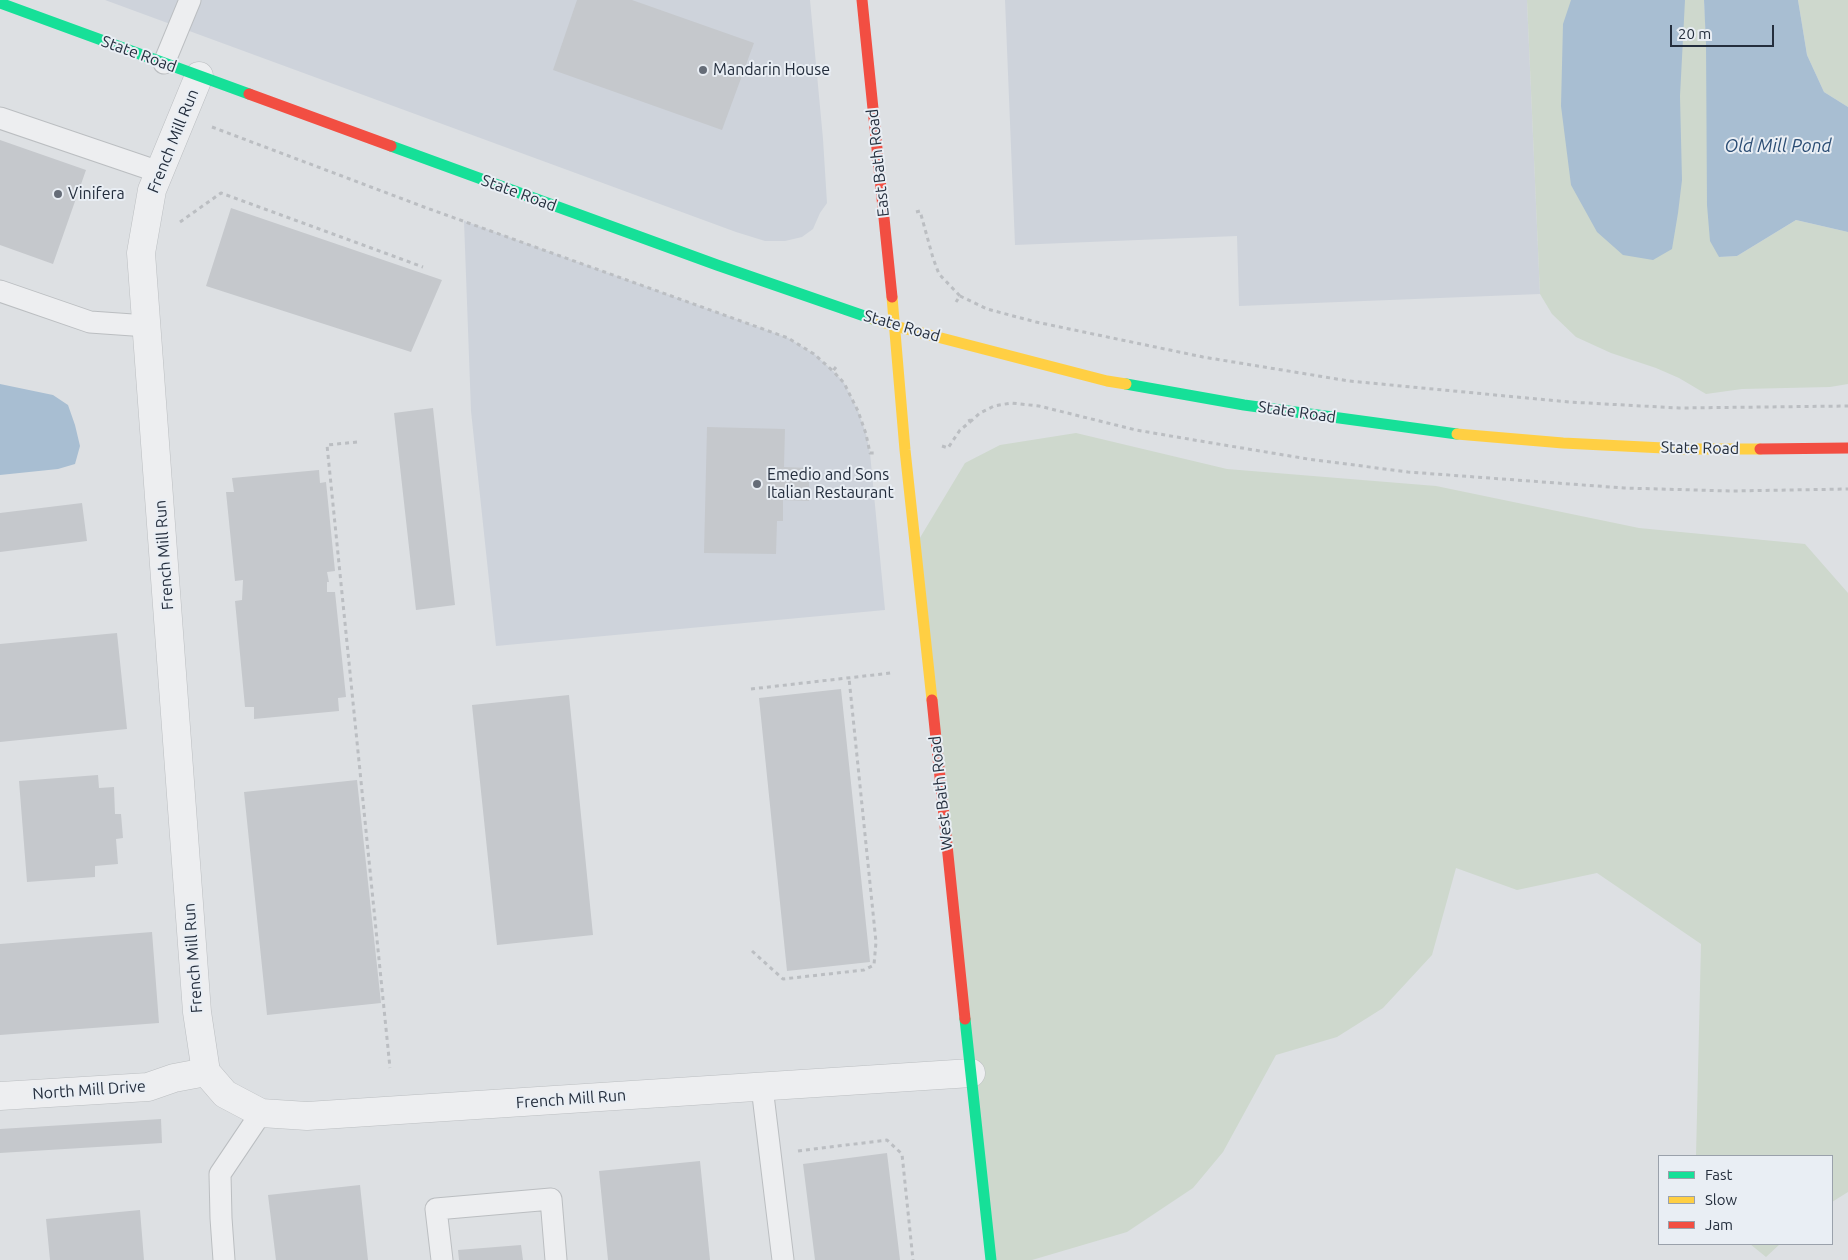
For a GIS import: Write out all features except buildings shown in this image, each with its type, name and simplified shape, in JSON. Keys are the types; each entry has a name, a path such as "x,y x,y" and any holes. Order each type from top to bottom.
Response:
{"main road":[{"name":"East Bath Road","path":"862,0 895,326"},
{"name":"State Road","path":"0,3 717,265 895,326 1107,381 1244,405 1437,432 1563,443 1684,449 1848,448"},
{"name":"West Bath Road","path":"895,326 908,478 991,1260"}],"street":[{"name":"French Mill Run","path":"199,76 152,190 141,252 197,1012 206,1072 225,1094 261,1113 307,1116 971,1073"},
{"name":"North Mill Drive","path":"0,1096 148,1087 174,1078 206,1072"}],"lane":[{"path":"164,63 190,0"},
{"path":"0,118 159,172"},
{"path":"0,291 90,322 146,326"},
{"path":"762,1087 783,1260"},
{"path":"224,1260 220,1174 261,1113"},
{"path":"442,1260 436,1209 551,1199 556,1260"}],"path":[{"path":"208,126 424,207 788,338 834,369 844,382 855,404 866,434 870,454 874,453"},
{"path":"178,224 221,193 423,267"},
{"path":"912,212 920,211 932,258 939,274 960,296 986,309 1055,326 1203,357 1349,381 1569,402 1670,407 1848,406"},
{"path":"956,302 960,296"},
{"path":"942,446 948,448 960,430 970,422 968,416"},
{"path":"357,442 327,445 390,1068"},
{"path":"750,689 892,673"},
{"path":"752,951 783,979 864,970 874,966 876,942 848,678"},
{"path":"770,1155 887,1140 902,1154 913,1260"}],"shaded area":[{"path":"105,0 810,0 827,203 813,229 802,237 785,241 765,241"},
{"path":"1005,0 1527,0 1540,294 1239,306 1237,236 1015,245"},
{"path":"1527,0 1704,0 1719,257 1737,256 1796,220 1848,232 1848,384 1830,387 1742,389 1706,394 1679,378 1611,353 1576,337 1552,314 1540,294"},
{"path":"1798,0 1848,0 1848,107 1824,92 1807,55"},
{"path":"464,221 788,338 814,354 833,371 844,383 858,411 866,434 870,453 885,610 496,646 471,411"},
{"path":"1076,433 1227,469 1436,486 1639,528 1805,544 1848,593 1848,1192 1833,1201 1833,1155 1696,1155 1701,944 1597,873 1517,890 1456,868 1432,955 1383,1008 1337,1037 1276,1055 1223,1152 1193,1188 1127,1232 1032,1260 991,1260 915,546 965,463 1000,445"},
{"path":"1751,1245 1779,1245 1766,1257"}],"water":[{"path":"1571,0 1685,0 1680,96 1682,180 1678,213 1672,249 1653,260 1623,255 1597,232 1571,185 1561,106 1563,24"},
{"name":"Old Mill Pond","path":"1704,0 1798,0 1807,55 1824,92 1848,107 1848,232 1796,220 1737,256 1719,257 1710,241 1707,205"},
{"path":"0,384 53,395 68,405 80,446 75,464 58,469 0,475"}],"traffic: fast":[{"path":"0,3 249,94"},
{"path":"391,146 717,265 873,319"},
{"path":"1126,384 1244,405 1457,434"},
{"path":"965,1019 991,1260"}],"traffic: slow":[{"path":"892,297 905,450 932,700"},
{"path":"873,319 1107,381 1126,384"},
{"path":"1457,434 1563,443 1684,449 1760,449"}],"traffic: jam":[{"path":"862,0 892,297"},
{"path":"249,94 391,146"},
{"path":"1760,449 1848,448"},
{"path":"932,700 965,1019"}],"place":[{"name":"Mandarin House","path":"703,70"},
{"name":"Vinifera","path":"58,194"},
{"name":"Emedio and Sons Italian Restaurant","path":"757,484"}]}
